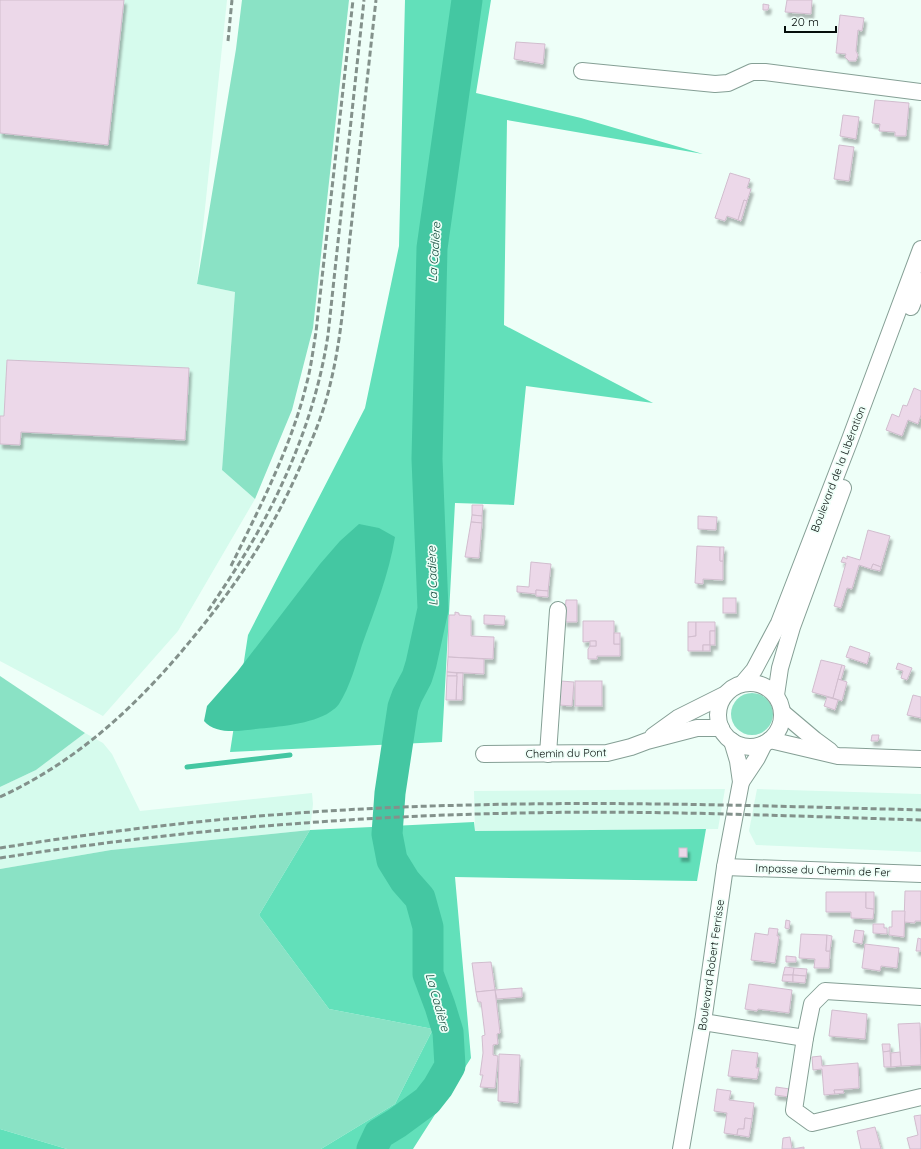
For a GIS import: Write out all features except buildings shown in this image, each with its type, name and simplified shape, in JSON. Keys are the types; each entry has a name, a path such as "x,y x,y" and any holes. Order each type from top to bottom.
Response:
{"street":[{"path":"582,71 715,84 728,83 752,72 765,72 921,92"},
{"name":"Boulevard de la Libération","path":"743,683 754,670 779,623 921,249"},
{"name":"Boulevard de la Libération","path":"776,695 780,668 792,628 921,281"},
{"path":"548,754 558,610"},
{"path":"752,682 769,688 776,695 782,707 783,713 780,728 767,742 756,747 747,747 739,745 725,735 721,728 718,716 719,705 724,695 732,687 743,683 752,682"},
{"name":"Chemin du Pont","path":"647,740 678,718 724,695"},
{"path":"783,713 815,740 838,756"},
{"name":"Chemin du Pont","path":"484,754 607,752 631,747 647,740 697,728 721,728"},
{"name":"Boulevard Robert Ferrisse","path":"682,1149 703,1022 725,867 741,782 738,761 732,741"},
{"path":"767,742 838,756 921,759"},
{"name":"Boulevard Robert Ferrisse","path":"741,782 767,742"},
{"name":"Impasse du Chemin de Fer","path":"725,867 921,874"},
{"path":"921,998 825,991 812,1004 804,1038 794,1110 812,1123 921,1097"},
{"path":"703,1022 804,1038"}],"shaded area":[{"path":"0,0 227,0 197,284 235,292 222,470 255,499 178,631 103,716 0,661"},
{"path":"242,0 349,0 313,328 292,410 255,499 222,470 235,292 197,284 236,49"},
{"path":"405,0 491,0 476,93 581,118 703,154 507,120 504,325 653,403 526,386 514,505 455,503 442,742 230,752 248,635 365,408 399,246"},
{"path":"359,524 379,528 395,537 381,591 350,683 339,704 323,716 294,724 236,731 222,730 209,725 204,721 207,706 237,672 320,564 340,541"},
{"path":"0,676 85,733 36,770 0,787"},
{"path":"748,693 756,693 764,696 770,702 773,714 770,726 764,732 756,735 748,735 740,732 734,726 731,718 731,710 734,702 740,696"},
{"path":"85,733 103,743 112,754 140,811 312,793 313,804 310,830 111,850 0,869 0,787 36,770"},
{"path":"725,789 718,829 475,831 474,791"},
{"path":"757,789 921,794 921,852 756,845 749,831"},
{"path":"474,822 475,831 706,829 697,881 455,877 471,1058 413,1149 321,1149 395,1104 433,1029 329,1009 259,915 310,830"},
{"path":"310,830 259,915 329,1009 433,1029 395,1104 321,1149 67,1149 0,1129 0,869 111,850"},
{"path":"0,1129 67,1149 0,1149"}],"waterway":[{"name":"La Cadière","path":"372,1149 379,1134 427,1101 438,1087 450,1066 448,1032 428,974 428,927 420,898 405,881 392,860 387,834 390,793 403,707 417,677 421,664 433,609 427,459 432,248 467,0"},
{"path":"187,767 290,755"}],"railway":[{"path":"228,41 232,0"},
{"path":"231,566 283,455 300,409 306,386 316,332 353,0"},
{"path":"208,611 235,570 273,504 303,434 318,385 328,335 364,0"},
{"path":"0,797 29,782 83,747 131,706 153,683 196,634 228,593 269,530 292,484 322,414 334,367 343,311 376,0"},
{"path":"0,848 176,824 353,809 527,804 640,804 921,810"},
{"path":"0,858 65,848 260,826 326,821 456,815 622,812 921,820"}]}
